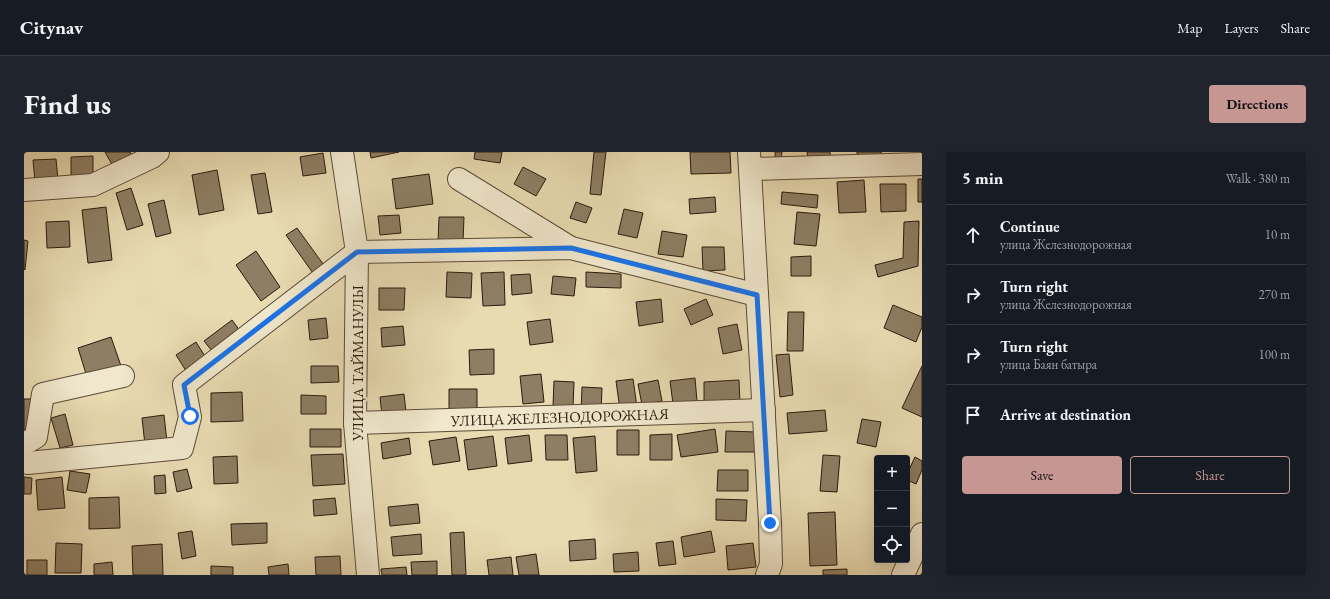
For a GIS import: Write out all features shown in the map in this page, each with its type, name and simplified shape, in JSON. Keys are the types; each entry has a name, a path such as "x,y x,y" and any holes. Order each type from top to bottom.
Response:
{"street":[{"path":"24,190 93,185 152,157 158,152"},
{"name":"УЛИЦА ТАЙМАНУЛЫ","path":"342,152 357,252 355,423 368,575"},
{"path":"767,575 771,564 771,557 750,161 922,164"},
{"path":"459,179 571,248"},
{"path":"24,462 28,463 182,448 190,416 184,385 357,252 571,248 757,295"},
{"path":"24,444 36,437 43,394 123,376"},
{"name":"УЛИЦА ЖЕЛЕЗНОДОРОЖНАЯ","path":"355,423 764,410"},
{"path":"903,575 922,534"}],"building":[{"path":"105,152 130,152 134,159 115,170"},
{"path":"370,152 399,152 371,158"},
{"path":"475,152 502,152 500,163 474,159"},
{"path":"594,152 606,152 601,195 590,194"},
{"path":"690,152 730,152 731,173 691,174"},
{"path":"775,152 782,152 781,160 808,159 807,152 830,152 831,162 776,166"},
{"path":"857,152 881,152 882,155 857,157"},
{"path":"323,153 326,173 303,176 300,157"},
{"path":"93,156 93,182 71,182 71,157"},
{"path":"56,159 58,180 35,182 33,160"},
{"path":"523,167 546,179 536,196 514,184"},
{"path":"217,170 224,210 199,215 192,175"},
{"path":"265,173 272,212 258,214 251,175"},
{"path":"429,174 433,204 396,209 392,179"},
{"path":"918,179 922,179 922,202 918,202"},
{"path":"864,180 866,212 839,213 837,182"},
{"path":"880,184 906,184 906,211 881,212"},
{"path":"131,188 143,225 127,230 116,193"},
{"path":"782,192 818,195 817,208 781,204"},
{"path":"715,197 716,212 690,214 689,199"},
{"path":"164,200 171,233 156,237 148,204"},
{"path":"576,202 592,208 586,223 570,218"},
{"path":"106,207 112,260 88,263 82,210"},
{"path":"624,209 643,213 637,238 618,234"},
{"path":"797,212 820,214 816,246 794,244"},
{"path":"399,215 401,233 380,235 378,216"},
{"path":"439,217 464,217 463,242 438,242"},
{"path":"69,221 70,247 47,248 46,222"},
{"path":"919,221 918,266 878,277 875,265 903,258 904,222"},
{"path":"297,228 326,268 315,276 286,235"},
{"path":"662,231 687,235 683,257 658,254"},
{"path":"24,240 28,241 25,270 24,269"},
{"path":"702,247 724,247 725,270 703,271"},
{"path":"256,251 280,287 261,301 236,265"},
{"path":"811,256 811,276 791,276 791,257"},
{"path":"447,272 472,273 471,298 446,297"},
{"path":"504,272 505,305 483,306 481,273"},
{"path":"586,272 621,274 621,288 586,287"},
{"path":"530,274 532,293 512,295 511,275"},
{"path":"553,276 576,278 574,296 551,294"},
{"path":"379,288 405,288 404,310 379,310"},
{"path":"661,299 663,322 639,326 636,302"},
{"path":"706,299 713,315 691,325 684,309"},
{"path":"893,305 922,317 922,327 916,342 884,328"},
{"path":"788,312 804,312 803,351 787,351"},
{"path":"326,318 328,338 310,340 308,320"},
{"path":"550,319 553,342 530,345 527,322"},
{"path":"232,320 243,335 216,356 204,341"},
{"path":"737,324 742,350 723,354 718,328"},
{"path":"403,326 405,345 382,347 381,328"},
{"path":"111,337 121,366 87,377 78,348"},
{"path":"196,342 208,361 188,374 176,355"},
{"path":"494,349 494,374 470,375 469,350"},
{"path":"789,354 793,395 780,397 776,355"},
{"path":"311,366 338,366 339,382 311,383"},
{"path":"922,366 922,417 902,408"},
{"path":"541,374 544,402 523,404 520,376"},
{"path":"695,378 697,401 673,404 670,381"},
{"path":"633,379 637,407 620,410 616,381"},
{"path":"658,380 662,401 642,405 638,384"},
{"path":"739,380 740,404 704,405 704,382"},
{"path":"554,381 574,382 573,407 553,406"},
{"path":"582,387 602,388 601,413 581,412"},
{"path":"449,389 477,389 477,413 449,413"},
{"path":"242,392 243,421 211,422 211,393"},
{"path":"404,394 406,412 382,416 380,397"},
{"path":"301,395 326,396 326,414 301,414"},
{"path":"24,399 34,399 31,431 24,430"},
{"path":"825,410 827,431 789,434 787,413"},
{"path":"65,414 73,445 60,448 51,418"},
{"path":"164,415 167,442 145,445 142,418"},
{"path":"862,419 881,422 876,447 857,443"},
{"path":"310,429 341,429 341,447 310,447"},
{"path":"715,429 718,452 681,457 677,435"},
{"path":"617,430 639,430 639,455 617,455"},
{"path":"726,431 756,432 756,452 725,452"},
{"path":"672,434 672,460 650,460 650,435"},
{"path":"529,435 532,461 508,464 505,438"},
{"path":"545,435 567,435 568,460 546,460"},
{"path":"493,436 497,466 468,470 464,440"},
{"path":"595,436 597,471 576,473 573,438"},
{"path":"456,437 460,461 433,465 429,441"},
{"path":"409,438 411,454 383,459 381,443"},
{"path":"343,454 345,484 313,486 311,455"},
{"path":"823,455 840,456 837,492 820,491"},
{"path":"237,456 238,483 214,484 213,457"},
{"path":"915,457 922,461 922,470 916,484 910,481 910,468"},
{"path":"187,469 192,488 177,492 173,472"},
{"path":"718,470 748,470 748,491 717,491"},
{"path":"70,471 90,474 86,493 67,490"},
{"path":"165,475 166,493 155,494 154,476"},
{"path":"24,477 32,478 31,494 24,494"},
{"path":"62,477 65,508 38,510 36,480"},
{"path":"119,497 120,528 89,529 89,498"},
{"path":"335,498 337,514 314,516 313,500"},
{"path":"716,499 747,500 746,521 716,520"},
{"path":"418,504 420,523 390,526 388,507"},
{"path":"835,512 837,565 810,566 808,513"},
{"path":"267,523 267,543 232,545 231,524"},
{"path":"192,531 196,556 182,559 178,533"},
{"path":"711,531 715,552 684,557 681,537"},
{"path":"464,532 466,575 452,575 450,533"},
{"path":"421,534 422,554 393,556 391,537"},
{"path":"595,539 596,559 570,561 569,541"},
{"path":"673,541 676,564 659,566 656,543"},
{"path":"56,543 82,544 81,573 55,573"},
{"path":"753,543 756,567 728,570 726,546"},
{"path":"162,544 163,575 133,575 132,546"},
{"path":"638,552 639,571 614,572 613,554"},
{"path":"536,554 539,575 519,575 516,557"},
{"path":"340,556 341,575 316,575 315,557"},
{"path":"511,557 513,575 489,575 487,560"},
{"path":"27,560 47,560 47,575 27,575"},
{"path":"437,561 437,575 412,575 411,562"},
{"path":"112,562 113,575 94,575 94,564"},
{"path":"288,564 289,575 269,575 268,567"},
{"path":"211,566 233,567 233,575 211,575"},
{"path":"406,567 407,575 382,575 381,569"},
{"path":"847,569 847,575 823,575 823,570"}],"route":[{"path":"190,416 184,385 357,252 571,248 757,295 770,523"}]}
